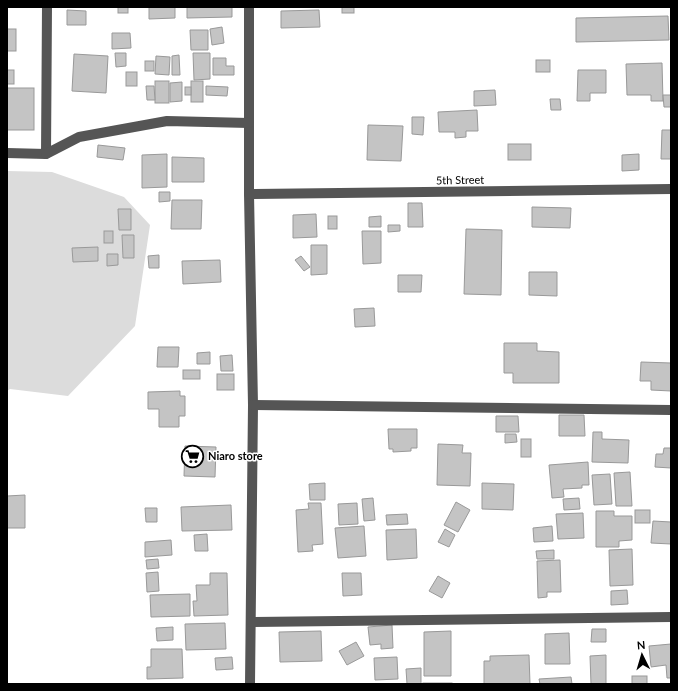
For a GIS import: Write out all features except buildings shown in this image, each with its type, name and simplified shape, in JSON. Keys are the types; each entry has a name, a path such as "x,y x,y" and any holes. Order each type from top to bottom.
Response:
{"street":[{"path":"46,154 47,7"},
{"path":"249,7 249,194 253,405 250,684"},
{"path":"7,153 46,154 79,138 167,121 249,123"},
{"name":"5th Street","path":"249,194 671,189"},
{"path":"253,405 671,410"},
{"path":"250,622 671,617"}],"shaded area":[{"path":"7,171 52,172 124,197 150,225 135,326 68,396 10,389 7,391"}],"place":[{"name":"Niaro store","path":"193,456"}]}
